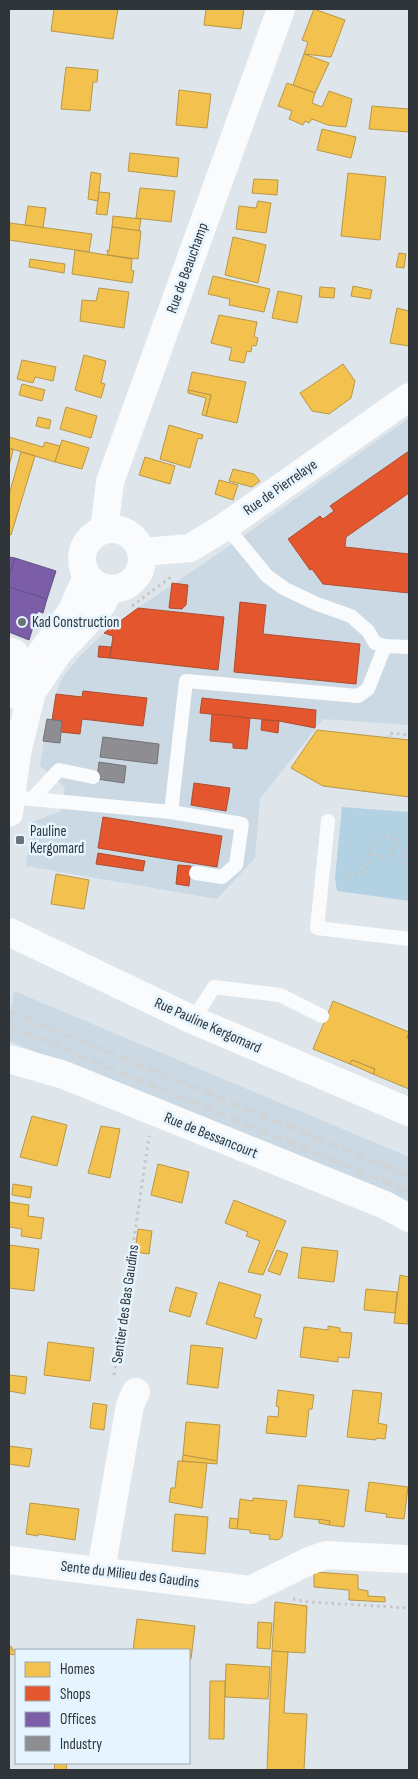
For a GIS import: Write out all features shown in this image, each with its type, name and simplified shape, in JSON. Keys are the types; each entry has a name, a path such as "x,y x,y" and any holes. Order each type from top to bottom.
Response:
{"street":[{"name":"Rue de Beauchamp","path":"104,530 110,482 281,9"},
{"name":"Rue de Pierrelaye","path":"142,552 190,548 226,526 409,396"},
{"path":"116,529 128,533 137,541 142,552 143,563 139,574 132,584 121,589 98,583 83,569 82,556 85,545 93,536 104,530 116,529"},
{"path":"22,687 71,612 98,583"},
{"path":"9,651 14,653 22,687 13,744 18,803"},
{"name":"Rue Pauline Kergomard","path":"9,932 193,1020 409,1112"},
{"name":"Rue de Bessancourt","path":"9,1059 64,1075 385,1205 409,1218"},
{"path":"102,1570 130,1405 136,1392"},
{"path":"250,1590 326,1555 404,1559"},
{"name":"Sente du Milieu des Gaudins","path":"9,1560 102,1570 250,1590"}],"lane":[{"path":"226,526 267,576 285,589 317,604 351,616 368,631 375,642 385,646 408,646"},
{"path":"171,812 186,681 358,696 368,689 385,646"},
{"path":"18,803 59,770 93,777"},
{"path":"18,803 171,812 242,824 236,865 222,877 196,873"},
{"path":"328,821 317,928 409,939"},
{"path":"193,1020 214,987 280,996 322,1016"}],"path":[{"path":"389,738 389,733 409,735"},
{"path":"321,883 335,887 346,877 364,871 370,849 376,838 381,836 394,837 399,840 409,874"},
{"path":"369,854 378,855 389,860 392,857 394,837"},
{"name":"Sentier des Bas Gaudins","path":"136,1392 114,1381 152,1111"},
{"path":"250,1590 309,1602 409,1608"}],"shaded area":[{"path":"409,418 409,725 323,719 260,799 255,858 217,899 26,866 32,822 61,811 65,787 40,766 44,741 60,743 61,736 56,694 62,678 80,656 104,633 138,608 228,547"},
{"path":"342,807 409,812 409,901 337,891 335,878"},
{"path":"14,991 409,1157 409,1207 9,1041 9,1020"}],"building: Homes":[{"path":"54,9 118,9 113,39 51,31"},
{"path":"206,9 244,9 241,29 204,25"},
{"path":"314,9 345,20 331,57 304,54 308,42 302,40"},
{"path":"304,54 329,63 315,93 293,85"},
{"path":"66,67 98,70 97,82 93,82 90,111 61,109"},
{"path":"287,83 315,93 312,103 322,107 329,91 352,99 346,127 328,125 312,119 309,123 305,121 303,125 289,119 292,111 278,106"},
{"path":"179,90 211,94 207,128 176,125"},
{"path":"372,106 409,109 409,132 369,129"},
{"path":"322,129 356,137 351,158 317,150"},
{"path":"130,153 179,158 177,177 128,171"},
{"path":"91,172 101,174 98,201 88,199"},
{"path":"348,173 386,177 380,240 341,236"},
{"path":"254,179 278,180 277,195 252,193"},
{"path":"140,188 175,191 171,222 136,218"},
{"path":"99,192 110,193 107,215 96,214"},
{"path":"258,201 271,203 266,233 236,229 239,206 256,208"},
{"path":"28,206 46,208 43,228 25,225"},
{"path":"113,216 141,219 139,231 112,227"},
{"path":"10,223 92,234 89,252 9,240"},
{"path":"112,227 141,231 138,259 108,255 107,250 109,251"},
{"path":"233,237 266,245 258,283 225,275"},
{"path":"75,250 132,259 131,270 134,271 132,283 72,274"},
{"path":"399,253 406,254 404,268 396,267"},
{"path":"30,259 65,264 64,273 29,267"},
{"path":"213,276 270,289 264,312 229,305 230,299 208,294"},
{"path":"353,286 372,290 370,299 351,296"},
{"path":"320,287 335,288 334,298 319,297"},
{"path":"99,288 129,292 124,328 80,321 82,300 96,301"},
{"path":"278,291 302,296 297,323 272,318"},
{"path":"397,308 409,311 409,346 390,343"},
{"path":"219,315 257,322 254,337 258,338 256,346 252,345 251,352 247,351 244,363 229,360 232,348 211,343"},
{"path":"84,355 106,361 101,383 105,384 101,398 75,390"},
{"path":"22,360 56,367 53,381 35,377 33,383 17,379"},
{"path":"343,364 355,381 351,398 329,414 312,411 300,393"},
{"path":"192,372 246,382 237,423 206,416 211,395 188,390"},
{"path":"22,384 45,390 42,401 19,395"},
{"path":"188,390 211,395 206,416 202,415 206,398 188,393"},
{"path":"66,407 97,416 91,438 60,429"},
{"path":"38,417 51,420 49,429 36,426"},
{"path":"169,425 203,435 202,439 198,438 190,468 160,459"},
{"path":"9,437 43,447 45,442 60,446 55,462 9,448"},
{"path":"62,440 89,448 82,469 55,462"},
{"path":"9,448 13,450 9,466"},
{"path":"21,452 35,456 11,535 9,534 9,495"},
{"path":"145,457 175,466 170,484 139,475"},
{"path":"233,469 254,474 260,481 252,487 229,481"},
{"path":"219,480 238,485 233,500 215,494"},
{"path":"317,730 409,740 409,797 323,786 291,768"},
{"path":"56,874 89,880 84,909 51,904"},
{"path":"333,1001 409,1032 407,1038 409,1039 409,1089 373,1074 375,1069 352,1060 350,1064 313,1049"},
{"path":"352,1060 375,1069 373,1074 350,1064"},
{"path":"32,1116 67,1125 57,1166 20,1157"},
{"path":"101,1126 120,1129 110,1178 88,1173"},
{"path":"158,1164 189,1172 182,1203 151,1195"},
{"path":"13,1184 32,1187 30,1198 12,1195"},
{"path":"234,1200 286,1221 263,1275 248,1272 260,1241 246,1236 248,1232 225,1223"},
{"path":"9,1202 29,1205 28,1216 44,1218 41,1239 21,1236 22,1229 9,1227"},
{"path":"138,1229 152,1231 149,1254 135,1252"},
{"path":"9,1245 39,1249 34,1291 9,1288"},
{"path":"302,1247 338,1251 334,1282 298,1278"},
{"path":"277,1250 288,1254 280,1275 268,1271"},
{"path":"400,1275 409,1277 408,1324 394,1323"},
{"path":"219,1282 261,1295 254,1317 262,1319 256,1339 206,1324"},
{"path":"176,1287 197,1293 190,1317 169,1311"},
{"path":"366,1289 397,1292 395,1313 364,1310"},
{"path":"328,1326 340,1328 340,1332 352,1333 349,1358 338,1357 338,1362 300,1357 304,1327 328,1330"},
{"path":"48,1342 94,1348 90,1381 44,1375"},
{"path":"191,1345 223,1348 218,1388 187,1384"},
{"path":"9,1375 27,1377 25,1394 9,1391"},
{"path":"278,1390 314,1395 312,1409 309,1409 306,1437 266,1433 268,1416 278,1417 279,1407 276,1406"},
{"path":"353,1390 382,1393 378,1423 387,1425 385,1439 347,1437"},
{"path":"93,1403 107,1405 104,1430 90,1428"},
{"path":"186,1422 220,1425 217,1461 183,1455"},
{"path":"9,1446 32,1449 29,1467 9,1464"},
{"path":"183,1455 217,1461 217,1464 182,1461"},
{"path":"178,1461 207,1463 202,1508 169,1502 171,1488 175,1488"},
{"path":"369,1482 408,1487 404,1519 386,1517 387,1514 365,1511"},
{"path":"298,1485 349,1490 344,1527 329,1525 330,1521 294,1517"},
{"path":"253,1498 287,1501 282,1537 278,1540 269,1539 270,1535 250,1533 250,1530 237,1529 240,1499 253,1501"},
{"path":"30,1503 79,1509 75,1540 26,1534"},
{"path":"175,1514 208,1517 205,1554 172,1551"},
{"path":"230,1518 238,1519 237,1529 229,1528"},
{"path":"319,1519 330,1521 329,1525 319,1523"},
{"path":"314,1572 358,1575 358,1589 368,1591 368,1596 385,1597 385,1602 349,1600 349,1590 314,1587"},
{"path":"275,1602 307,1606 305,1653 272,1651"},
{"path":"137,1619 195,1626 191,1659 190,1649 133,1649"},
{"path":"258,1622 272,1623 270,1649 257,1648"},
{"path":"9,1646 12,1647 12,1650 15,1650 15,1655 9,1654"},
{"path":"272,1651 288,1652 284,1713 307,1714 304,1770 267,1770"},
{"path":"226,1664 270,1667 268,1699 225,1697"},
{"path":"210,1681 225,1681 224,1739 209,1739"},
{"path":"55,1764 67,1764 66,1770 54,1770"}],"building: Shops":[{"path":"409,451 409,493 346,537 345,547 409,554 409,593 323,584 312,569 310,570 288,539 320,516 323,519 334,511 330,506"},
{"path":"172,583 188,585 186,605 182,609 169,608"},
{"path":"240,602 266,605 263,634 360,644 356,684 234,672"},
{"path":"138,608 224,617 218,670 110,658 113,636 104,633"},
{"path":"99,646 111,647 110,658 98,657"},
{"path":"83,691 147,698 143,726 82,719 80,734 60,732 62,721 52,720 56,694 82,697"},
{"path":"202,698 316,710 315,728 279,721 200,713"},
{"path":"212,714 250,718 247,749 233,748 233,743 210,741"},
{"path":"262,720 279,721 278,733 261,730"},
{"path":"194,783 230,788 226,811 191,805"},
{"path":"103,817 222,836 217,867 98,848"},
{"path":"98,853 145,861 143,871 96,864"},
{"path":"178,865 191,866 189,886 176,884"}],"building: Offices":[{"name":"Kad Construction","path":"9,557 15,558 9,577"},
{"name":"Kad Construction","path":"15,558 56,571 47,599 9,587 9,577"},
{"name":"Kad Construction","path":"9,587 47,599 43,613 38,611 29,640 9,632"}],"building: Industry":[{"path":"47,719 62,721 60,743 43,741"},
{"path":"103,737 159,744 157,764 100,757"},
{"path":"99,762 126,766 124,783 97,779"}],"railway":[{"path":"9,1011 409,1176"},
{"path":"9,1026 409,1192"}],"place":[{"name":"Kad Construction","path":"22,622"},
{"name":"Pauline Kergomard","path":"20,840"}]}
